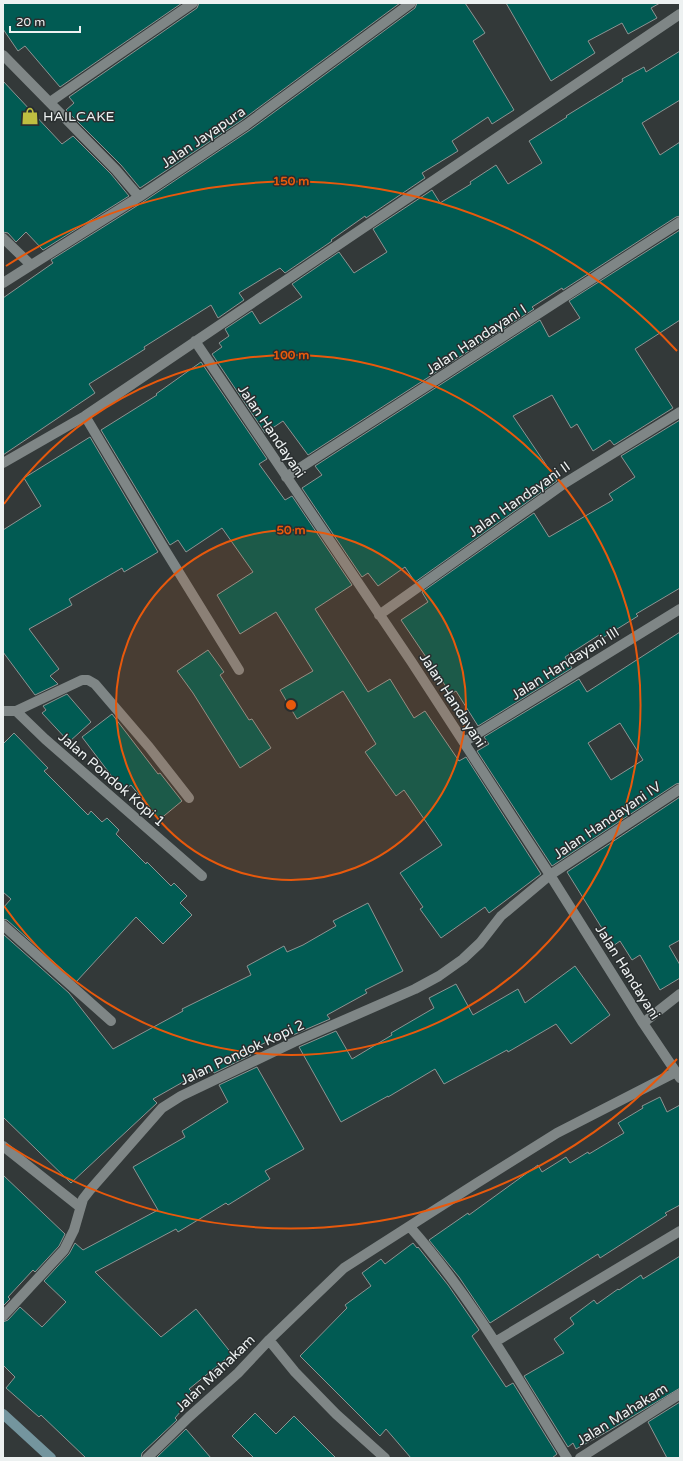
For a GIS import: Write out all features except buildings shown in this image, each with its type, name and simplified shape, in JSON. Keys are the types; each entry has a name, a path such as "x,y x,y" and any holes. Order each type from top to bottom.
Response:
{"main road":[{"path":"3,1414 51,1458"}],"street":[{"path":"50,102 193,3"},
{"name":"Jalan Jayapura","path":"3,283 139,197 246,125 411,3"},
{"path":"3,463 85,416 680,14"},
{"path":"3,55 116,170 139,197"},
{"path":"3,59 131,187"},
{"name":"Jalan Handayani I","path":"286,477 680,222"},
{"path":"3,238 31,265"},
{"name":"Jalan Handayani","path":"195,341 464,742 643,1023 678,1075"},
{"name":"Jalan Handayani II","path":"379,615 565,483 680,412"},
{"path":"85,416 239,670"},
{"name":"Jalan Handayani III","path":"464,742 680,609"},
{"path":"3,711 16,711 82,680 88,680 95,684 149,747 189,798"},
{"name":"Jalan Pondok Kopi 1","path":"16,711 45,739 202,876"},
{"name":"Jalan Handayani IV","path":"550,875 680,788"},
{"name":"Jalan Pondok Kopi 2","path":"3,1316 64,1250 74,1230 83,1199 162,1108 181,1096 294,1042 415,989 439,976 463,959 480,943 501,916 550,875"},
{"path":"3,925 111,1021"},
{"path":"643,1023 680,994"},
{"path":"269,1340 344,1268 556,1133 678,1075"},
{"path":"3,1146 80,1207"},
{"path":"410,1227 431,1250 495,1342 567,1458"},
{"path":"495,1342 680,1231"},
{"name":"Jalan Mahakam","path":"147,1458 189,1417 238,1373 269,1340 296,1372 331,1409 385,1458"},
{"name":"Jalan Mahakam","path":"580,1458 680,1394"}],"place":[{"name":"HAILCAKE","path":"30,116"}]}
